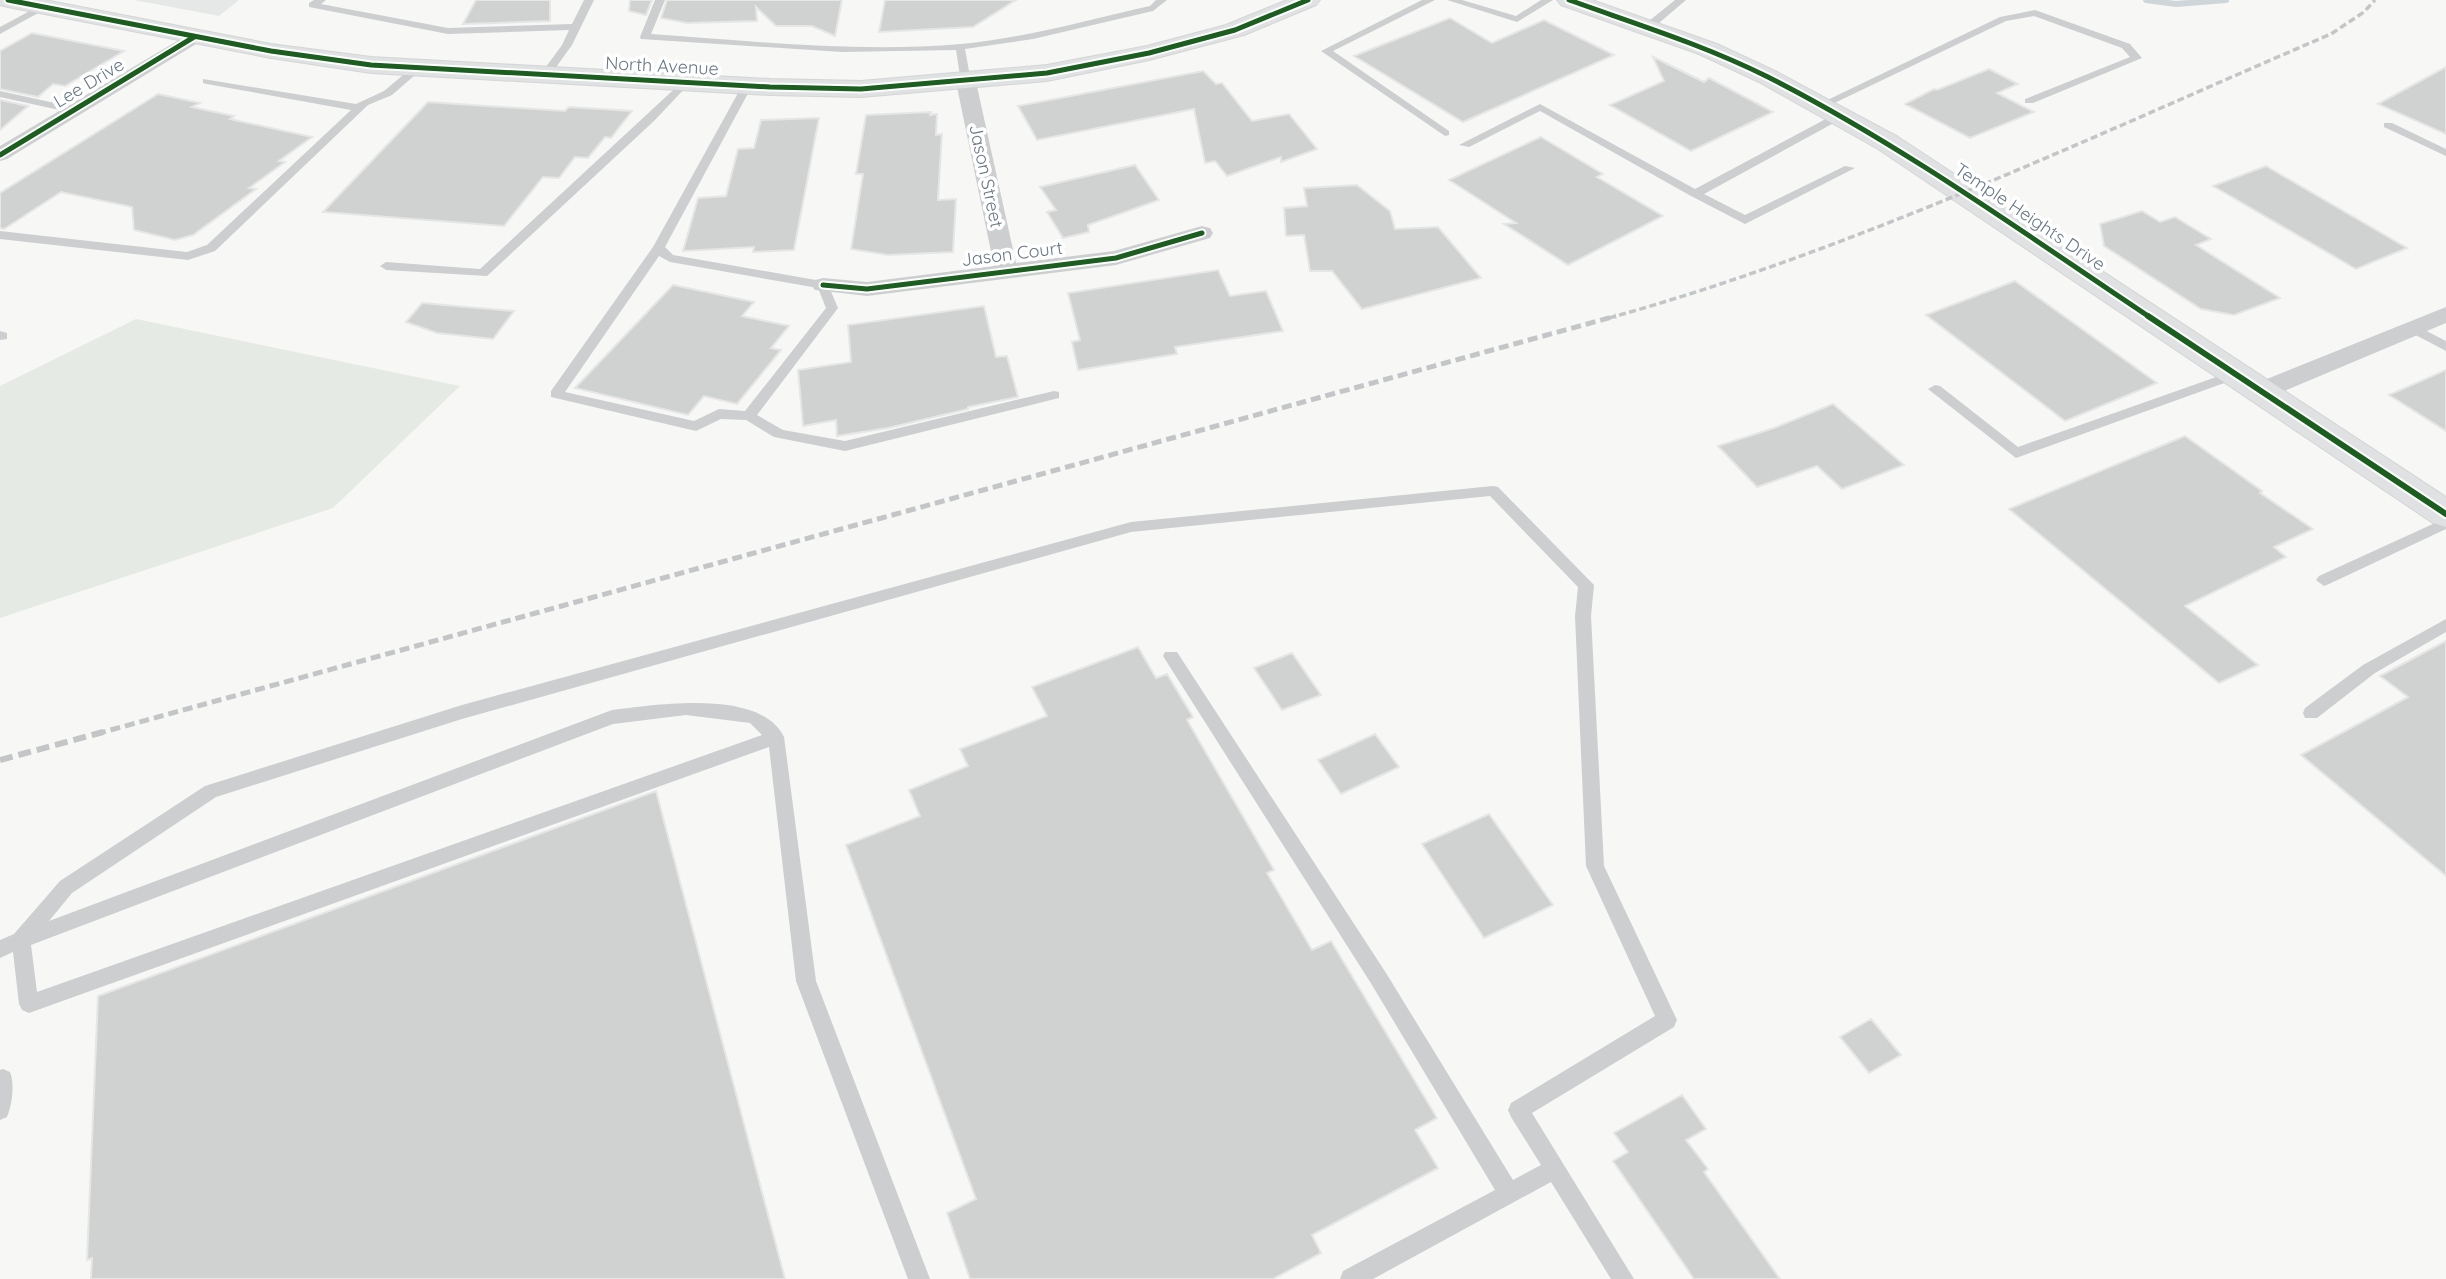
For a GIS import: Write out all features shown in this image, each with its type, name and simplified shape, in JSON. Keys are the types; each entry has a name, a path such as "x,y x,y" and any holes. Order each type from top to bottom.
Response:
{"main road":[{"name":"North Avenue","path":"8,0 283,53 371,65 684,83 861,89 1047,73 1149,53 1235,30 1308,0"},
{"name":"Temple Heights Drive","path":"1569,0 1732,60 1888,143 2446,514"}],"street":[{"name":"Lee Drive","path":"0,155 194,37"},
{"name":"Jason Street","path":"966,82 1006,270"},
{"name":"Jason Court","path":"823,285 867,289 1116,258 1202,233"},
{"path":"2249,382 2413,328 2446,314"}],"lane":[{"path":"321,0 312,5 448,31 576,27"},
{"path":"545,75 576,27 589,0"},
{"path":"660,0 645,37 858,50 960,47 1013,39 1153,8 1162,0"},
{"path":"1430,0 1326,51 1445,133"},
{"path":"1452,0 1517,19 1548,0"},
{"path":"1648,27 1681,0"},
{"path":"0,31 44,7"},
{"path":"1695,194 1829,111 2003,19 2035,13 2126,46 2137,58 2029,101"},
{"path":"960,47 966,82"},
{"path":"0,235 188,257 202,252 211,248 359,108 388,93 418,68"},
{"path":"207,81 359,108"},
{"path":"386,266 483,273 650,119 684,83"},
{"path":"747,86 659,247 556,394 696,426 719,414 749,416 779,434 845,446 1054,395"},
{"path":"0,94 73,110"},
{"path":"1465,145 1540,107 1745,220 1849,168"},
{"path":"2388,125 2446,153"},
{"path":"659,247 663,254 670,258 823,285 832,307 749,416"},
{"path":"2413,328 2446,347"},
{"path":"1935,390 2016,453 2249,382"},
{"path":"776,737 29,1003 21,940 66,887 211,791 462,712 1131,527 1493,491 1586,585 1583,616 1595,866 1667,1020 1518,1110 1617,1277"},
{"path":"2324,580 2446,523"},
{"path":"2311,713 2369,669 2446,625"},
{"path":"1171,656 1400,1012 1510,1194"},
{"path":"0,949 612,717 686,708 754,718 776,737 806,981 919,1279"},
{"path":"0,1080 3,1079 0,1110"},
{"path":"1350,1279 1555,1169"}],"shaded area":[{"path":"134,0 239,0 219,16"},
{"path":"136,319 460,386 333,508 0,618 0,386"}],"building":[{"path":"476,0 550,0 550,21 463,24"},
{"path":"630,0 652,0 646,15 629,11"},
{"path":"667,0 842,0 835,36 812,26 776,26 756,7 757,21 687,23 661,18"},
{"path":"885,0 1016,0 973,27 879,32"},
{"path":"1450,18 1492,43 1544,20 1614,55 1463,122 1354,56"},
{"path":"32,33 124,51 65,86 53,84 38,97 0,89 0,51"},
{"path":"1653,57 1704,82 1709,78 1773,112 1691,151 1610,105 1664,81"},
{"path":"2446,67 2446,134 2378,104"},
{"path":"1989,69 2018,84 1997,93 2034,112 1970,138 1905,104 1934,89"},
{"path":"1203,71 1216,84 1222,83 1252,121 1289,114 1317,149 1281,162 1281,157 1227,176 1215,161 1205,163 1194,109 1037,140 1018,106"},
{"path":"158,94 200,103 192,107 234,116 230,119 312,137 279,161 285,162 249,188 256,189 193,235 175,240 134,230 132,207 61,192 4,229 0,228 0,193"},
{"path":"0,100 28,106 0,130"},
{"path":"428,102 565,111 569,107 632,111 611,138 605,137 588,158 575,157 559,178 543,177 504,226 323,212"},
{"path":"931,112 930,115 937,114 936,135 942,134 938,200 956,199 953,252 888,255 851,249 863,174 856,174 866,115"},
{"path":"819,118 794,250 753,252 754,247 683,251 698,198 726,196 738,149 754,148 761,120"},
{"path":"1541,137 1603,174 1597,177 1663,216 1568,265 1504,224 1516,223 1449,180"},
{"path":"1135,165 1159,200 1088,225 1089,232 1063,238 1047,212 1056,210 1040,187"},
{"path":"2266,166 2407,248 2356,269 2213,186"},
{"path":"1357,185 1390,211 1395,229 1438,227 1481,278 1362,309 1332,271 1310,271 1304,235 1286,236 1284,208 1307,206 1304,188"},
{"path":"2142,211 2160,222 2175,217 2211,239 2196,245 2280,298 2234,315 2201,309 2104,246 2100,224"},
{"path":"1218,270 1230,296 1266,291 1283,331 1175,347 1177,354 1078,370 1072,342 1080,340 1068,293"},
{"path":"2015,281 2157,383 2065,421 1926,315"},
{"path":"673,285 754,302 742,316 789,326 771,348 781,350 737,404 704,396 688,415 575,388"},
{"path":"422,303 514,311 493,339 437,333 406,322"},
{"path":"984,306 996,357 1007,356 1018,397 888,428 837,436 836,420 803,426 798,370 851,362 848,325"},
{"path":"2446,370 2446,431 2389,395"},
{"path":"1833,404 1904,465 1842,489 1817,466 1757,487 1718,446 1774,428"},
{"path":"2185,436 2313,529 2274,547 2286,557 2185,606 2258,665 2219,683 2009,509"},
{"path":"2446,641 2446,876 2301,755 2408,697 2380,676"},
{"path":"1138,647 1156,678 1167,674 1193,717 1187,720 1274,870 1267,873 1312,950 1331,941 1437,1118 1415,1130 1438,1168 1312,1235 1321,1253 1273,1279 970,1279 947,1213 976,1199 846,845 920,816 909,790 968,766 960,749 1047,716 1032,687"},
{"path":"1292,653 1321,695 1282,710 1254,668"},
{"path":"1375,734 1399,767 1341,794 1318,760"},
{"path":"656,791 785,1279 91,1279 92,1258 87,1260 98,996"},
{"path":"1489,814 1553,905 1484,938 1422,844"},
{"path":"1871,1019 1901,1055 1869,1073 1840,1037"},
{"path":"1682,1095 1706,1129 1686,1140 1708,1169 1704,1172 1780,1279 1694,1279 1613,1161 1628,1152 1614,1133"}],"waterway":[{"path":"2146,0 2176,4 2226,0"}],"railway":[{"path":"1612,317 1793,259 1974,188 2331,34 2364,12 2375,0"},
{"path":"1612,317 1616,316"},
{"path":"96,734 1612,317"},
{"path":"0,760 103,732"}],"cycle path":[{"path":"8,0 271,51 371,65 770,87 861,89 1047,73 1149,53 1235,30 1308,0"},
{"path":"1569,0 1708,49 1768,77 1888,143 2446,514"},
{"path":"0,155 194,37"},
{"path":"823,285 867,289 1116,258 1202,233"}]}
